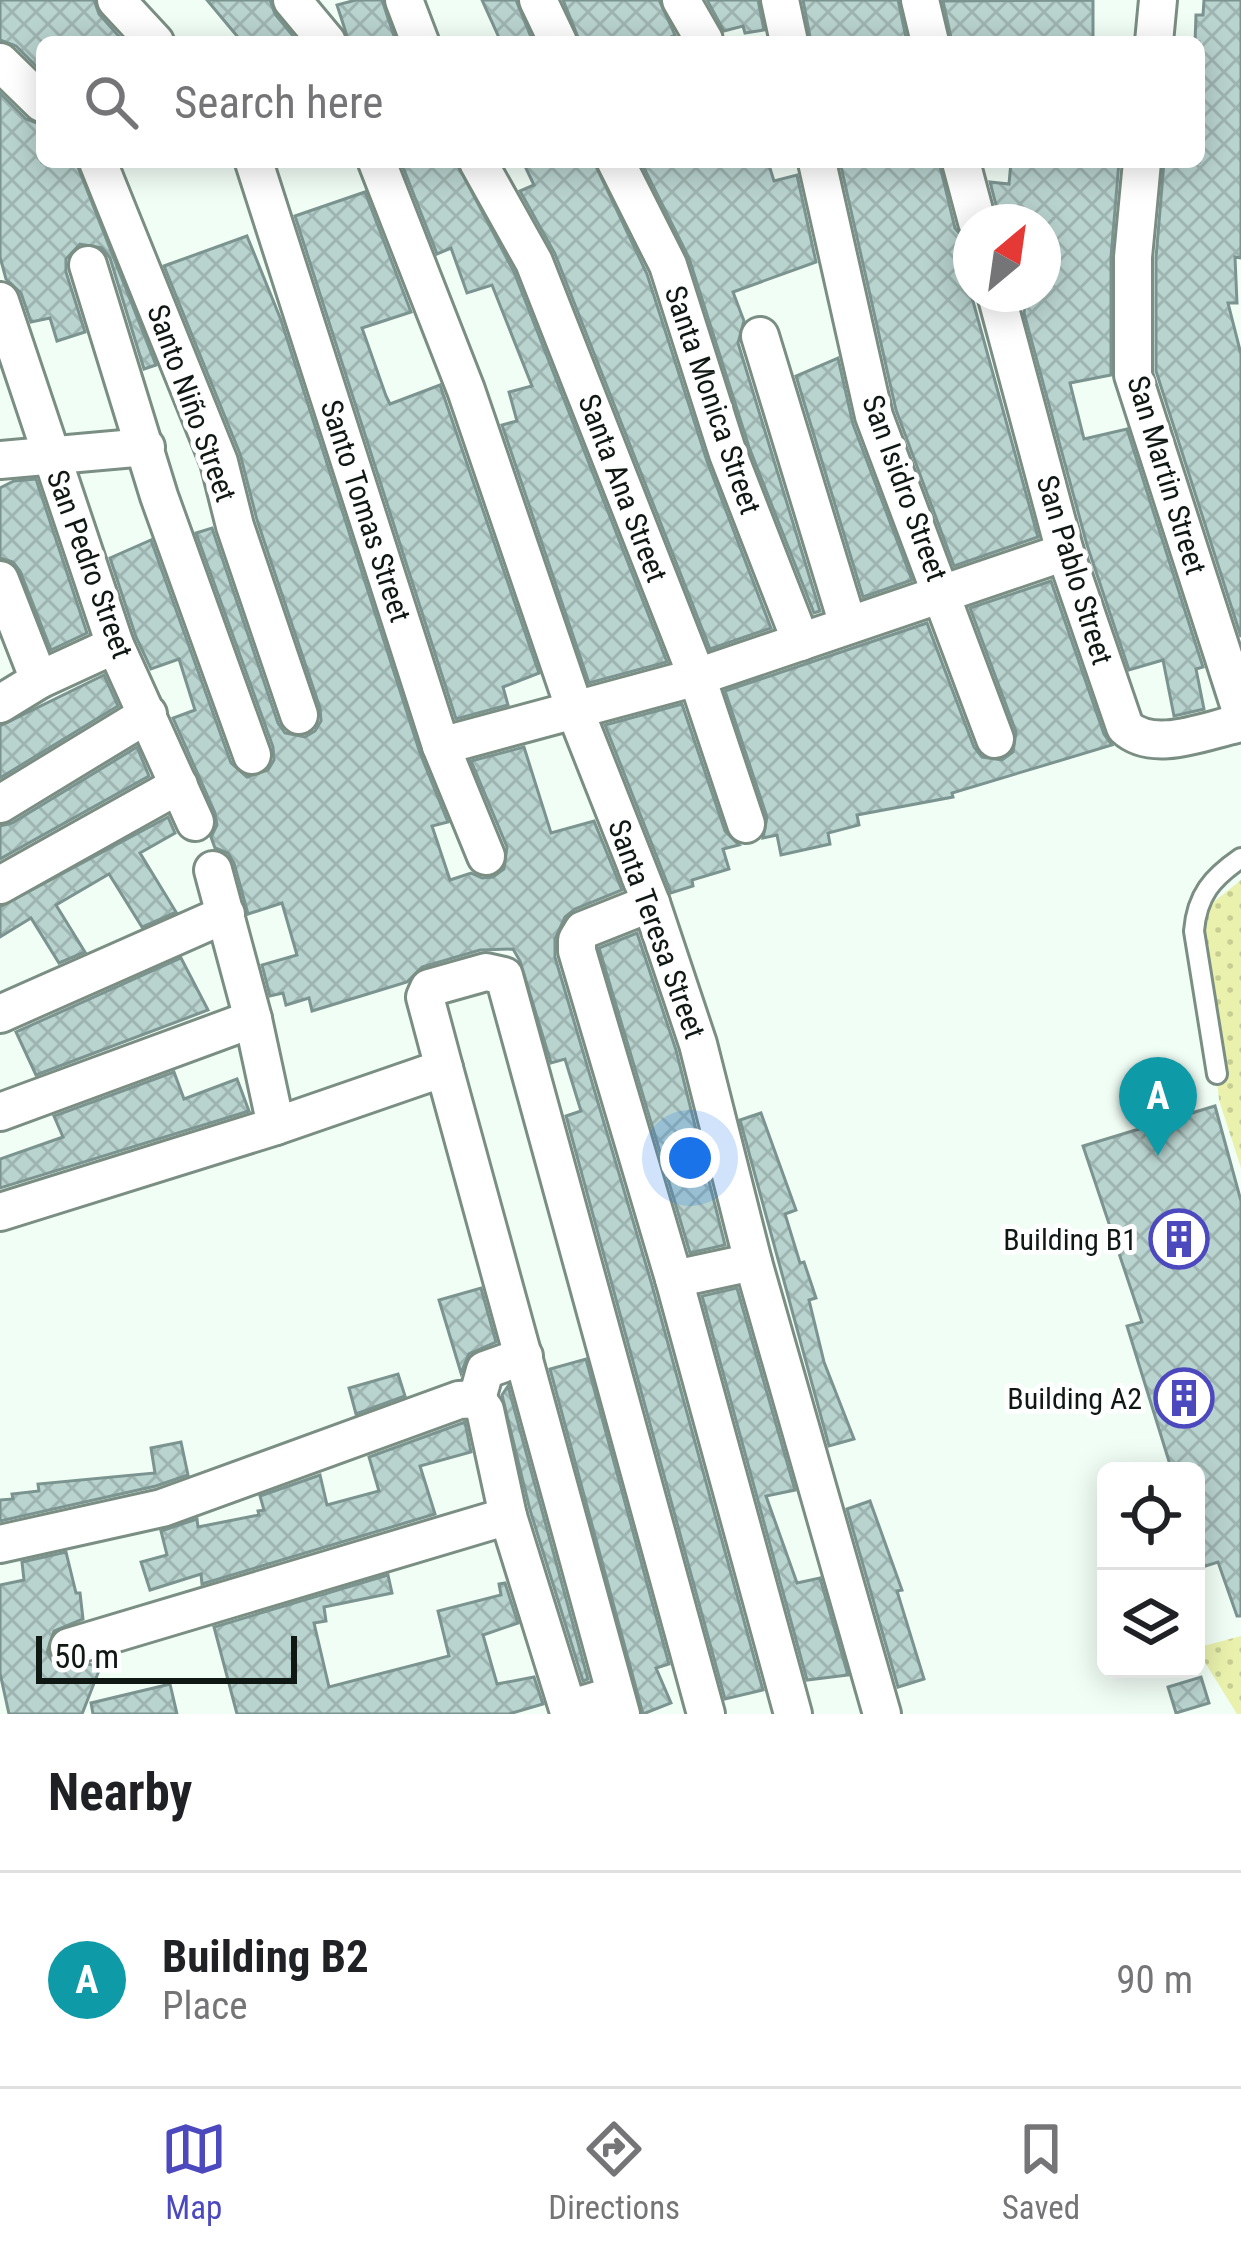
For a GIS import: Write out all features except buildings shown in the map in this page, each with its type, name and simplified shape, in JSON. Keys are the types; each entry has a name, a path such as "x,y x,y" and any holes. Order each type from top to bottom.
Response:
{"street":[{"path":"116,0 149,36"},
{"path":"292,0 322,36"},
{"path":"404,0 418,36"},
{"path":"538,0 554,36"},
{"path":"681,0 702,36"},
{"path":"780,0 788,36"},
{"path":"920,0 929,36"},
{"path":"1155,36 1158,0"},
{"path":"0,62 36,98"},
{"name":"Santo Niño Street","path":"100,168 220,462 235,526 299,715"},
{"name":"Santo Tomas Street","path":"256,168 441,746 486,856"},
{"name":"Santa Teresa Street","path":"379,168 466,390 576,713 651,903 698,1044 753,1262 882,1714"},
{"name":"Santa Ana Street","path":"481,168 534,262 697,677 746,824"},
{"name":"Santa Monica Street","path":"619,168 668,265 728,454 800,642"},
{"name":"San Isidro Street","path":"818,168 874,416 995,739"},
{"path":"963,168 972,204"},
{"name":"San Martin Street","path":"1141,168 1133,257 1133,375 1241,711"},
{"path":"88,265 251,755"},
{"name":"San Pedro Street","path":"0,301 115,645 195,822"},
{"name":"San Pablo Street","path":"1001,312 1064,552 1125,728 1138,739 1154,741 1241,723"},
{"path":"760,336 848,625"},
{"path":"0,460 146,447"},
{"path":"441,746 697,677 1064,552"},
{"path":"0,580 39,680"},
{"path":"0,704 115,645"},
{"path":"0,804 148,715"},
{"path":"0,885 178,785"},
{"path":"213,870 276,1126"},
{"path":"651,903 583,930 577,951 674,1279 793,1714"},
{"path":"0,1014 226,914"},
{"path":"477,1399 485,1410 558,1712 618,1704 425,997 429,988 486,972 504,976 706,1714"},
{"path":"0,1112 253,1019"},
{"path":"0,1212 444,1068"},
{"path":"674,1279 753,1262"},
{"path":"477,1399 485,1370 524,1357"},
{"path":"0,1544 162,1508 459,1400 477,1399"},
{"path":"69,1647 508,1516"}],"lane":[{"path":"1216,1074 1194,931 1196,910 1213,877 1241,858"}],"green space":[{"path":"1241,880 1241,1168 1219,1100 1201,912"},
{"path":"1241,1636 1241,1714 1205,1662 1205,1646"}],"place":[{"name":"Building B2","path":"1158,1156"},
{"name":"Building B1","path":"1179,1239"},
{"name":"Building A2","path":"1184,1398"}]}
